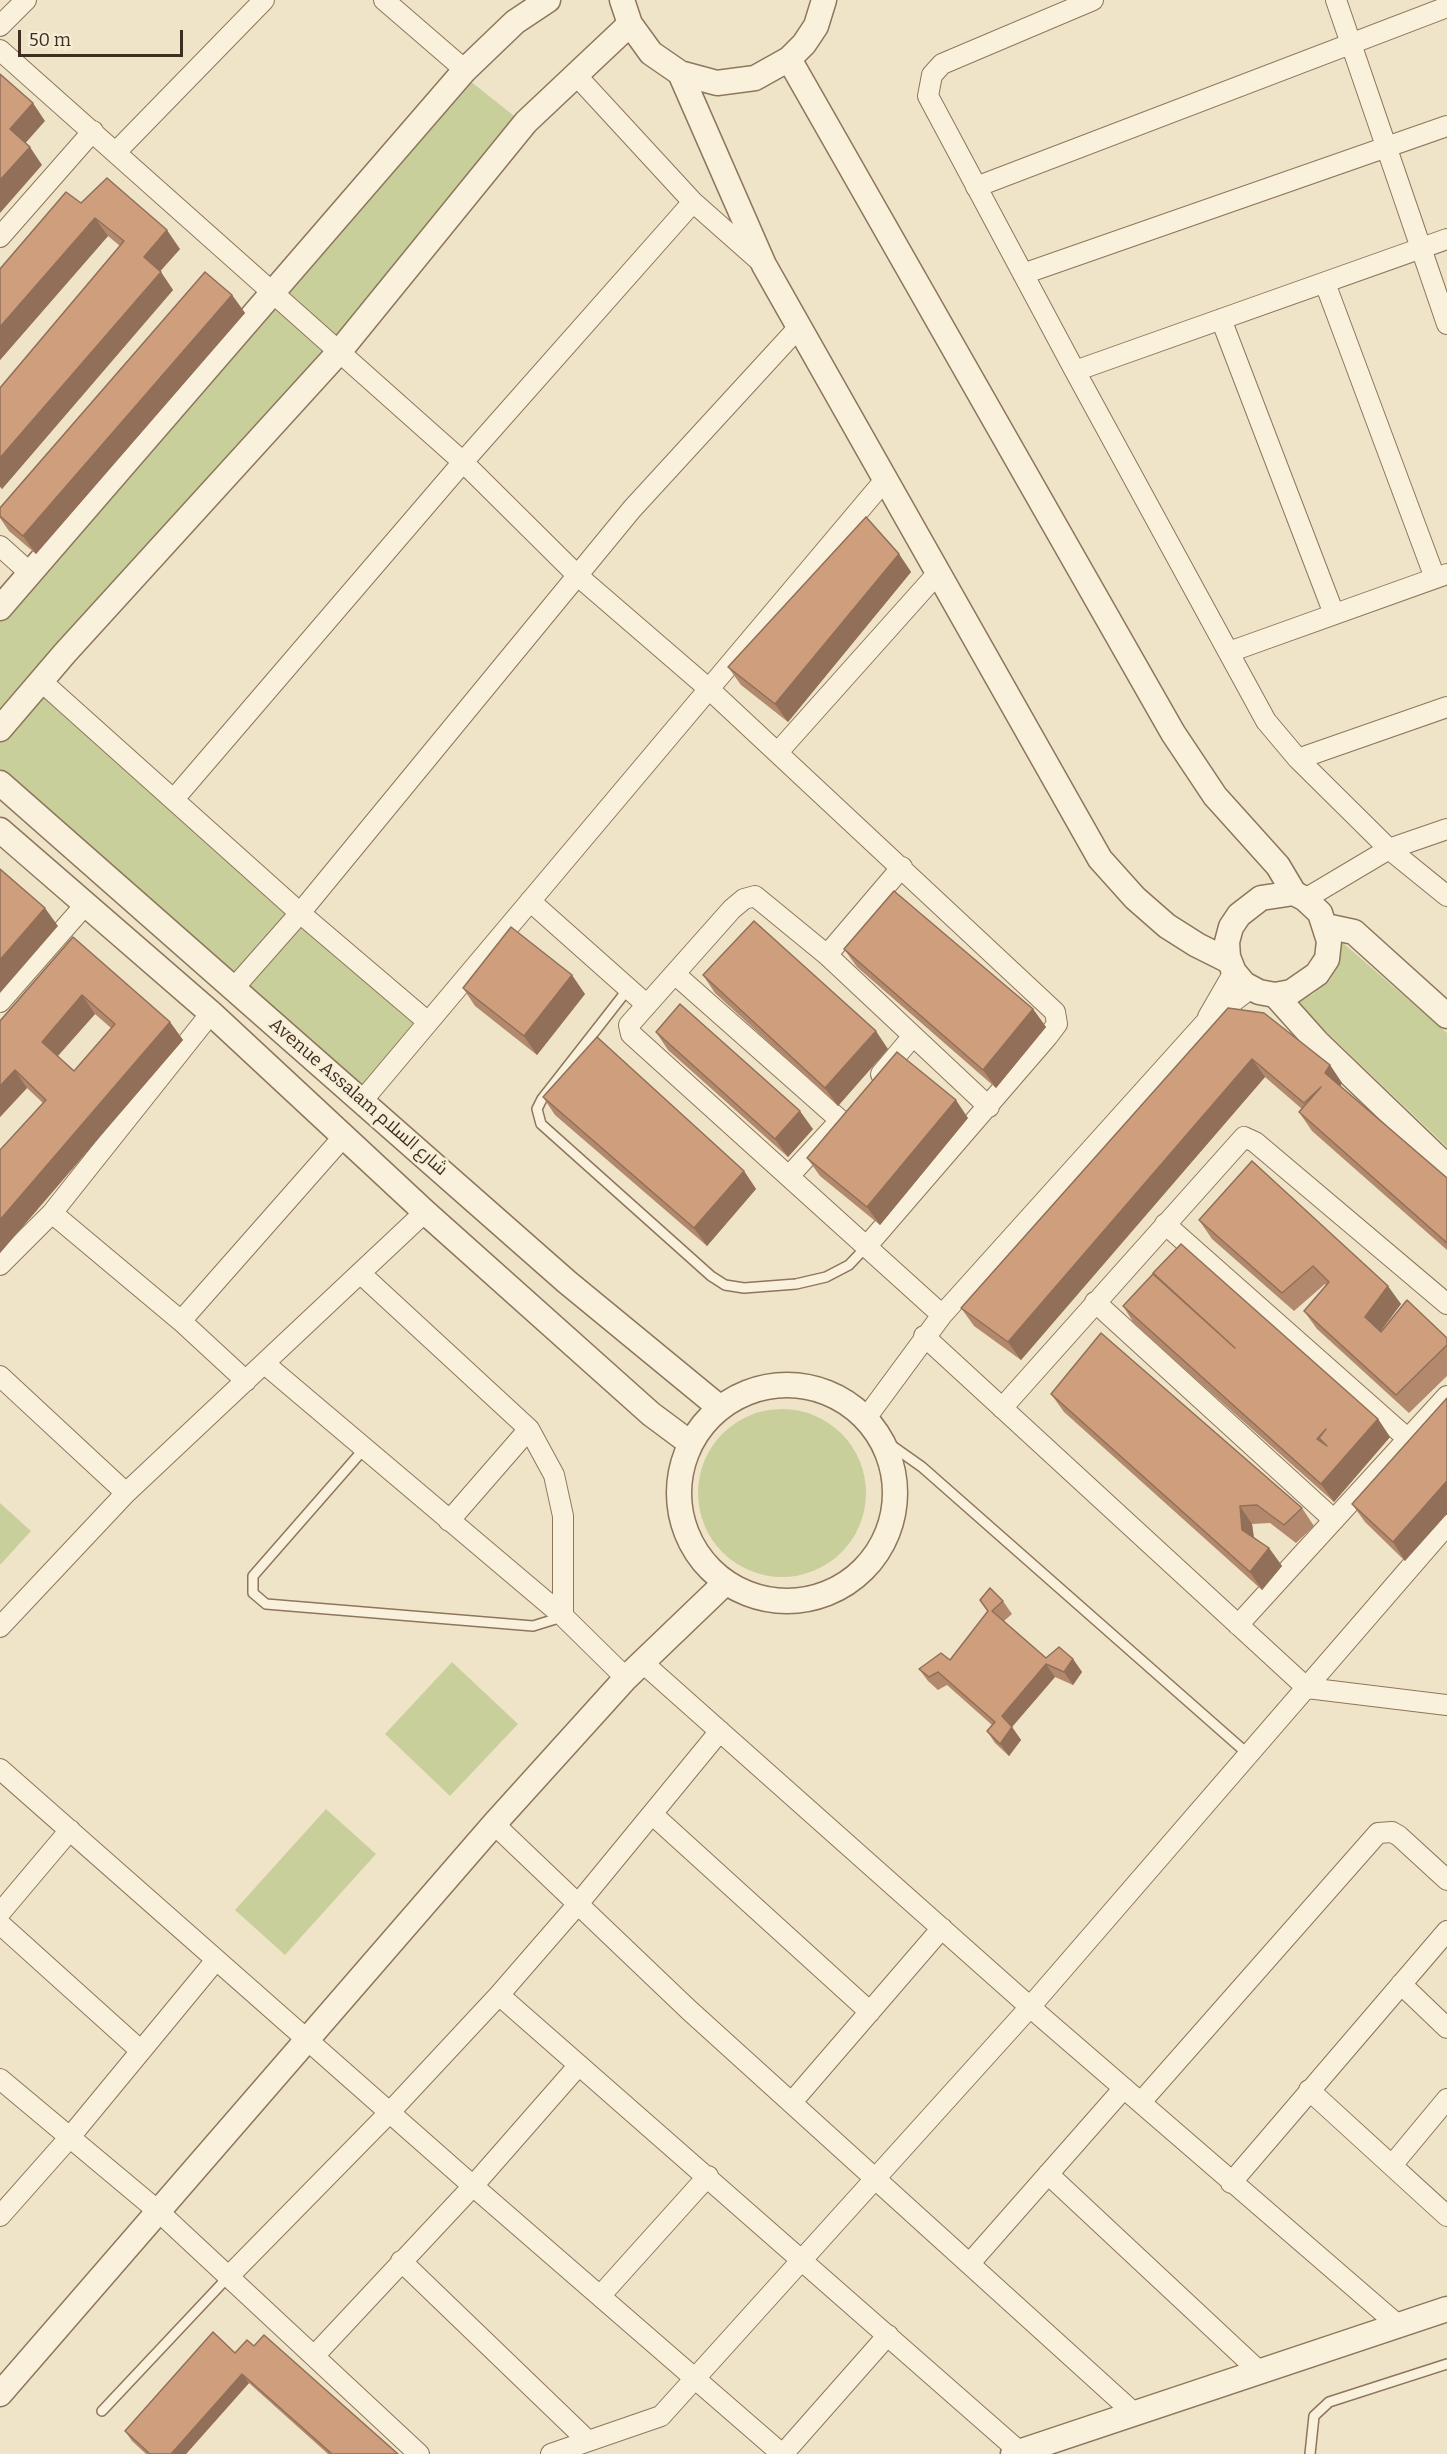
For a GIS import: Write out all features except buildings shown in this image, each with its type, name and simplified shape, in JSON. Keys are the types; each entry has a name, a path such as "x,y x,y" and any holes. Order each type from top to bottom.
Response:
{"street":[{"path":"0,26 26,0"},
{"path":"116,152 264,0"},
{"path":"384,0 465,70"},
{"path":"0,608 465,70 515,22 548,0"},
{"path":"622,0 630,24 651,53 680,73 717,83 755,78 789,59 816,26 824,0"},
{"path":"1093,0 942,64 932,75 928,96 1266,721 1298,759 1389,849 1447,896"},
{"path":"1336,0 1447,324"},
{"path":"976,187 1447,7"},
{"path":"2,724 339,352 526,122 630,24"},
{"path":"0,50 463,462 578,576 778,752 1043,998 1057,1017 1057,1024 1048,1036 866,1247"},
{"path":"789,59 1173,733 1215,796 1278,866 1311,908 1329,940 1326,959 1317,974 1291,992 1275,995"},
{"path":"680,73 764,265 884,481 1100,859 1135,898 1167,926 1275,995 1318,1043 1447,1167"},
{"path":"575,74 693,202 764,265"},
{"path":"1023,274 1387,149 1447,126"},
{"path":"0,237 93,131"},
{"path":"174,799 463,462 693,202"},
{"path":"1075,371 1447,239"},
{"path":"1229,652 1441,576 1325,283"},
{"path":"1221,320 1334,614"},
{"path":"232,988 300,913 632,509 799,327"},
{"path":"362,1101 884,481"},
{"path":"0,546 30,573"},
{"path":"778,752 937,574"},
{"path":"40,681 300,913 428,1022"},
{"path":"1298,759 1447,706"},
{"name":"Avenue Assalam شارع السلام","path":"0,783 567,1282 719,1407"},
{"path":"1311,908 1338,879 1389,849 1447,829"},
{"name":"Avenue Assalam شارع السلام","path":"0,830 211,1013 425,1212 651,1414 690,1443"},
{"path":"827,955 902,867"},
{"path":"942,1315 631,1034 629,1026 732,909 744,899 755,896 827,955 989,1107"},
{"path":"1238,973 1227,942 1231,927 1239,915 1261,898 1311,908 1354,932 1447,1016"},
{"path":"530,901 647,1005"},
{"path":"0,1002 85,905"},
{"path":"866,1418 924,1336 1204,1024 1238,973"},
{"path":"676,975 840,1120"},
{"path":"0,1265 52,1213 211,1013"},
{"path":"870,1086 913,1035"},
{"path":"789,1176 855,1103"},
{"path":"181,1321 344,1136"},
{"path":"1002,1408 1239,1140 1247,1137 1447,1304"},
{"path":"0,1627 126,1493 425,1212"},
{"path":"52,1213 181,1321 246,1381"},
{"path":"1165,1224 1408,1439"},
{"path":"360,1274 529,1429 554,1475 563,1516 563,1616"},
{"path":"1095,1302 1334,1520"},
{"path":"924,1336 1306,1688 1447,1705"},
{"path":"265,1364 563,1616 720,1731 1030,2007 1398,2325"},
{"path":"0,1376 126,1493"},
{"path":"779,1384 812,1387 841,1398 866,1418 881,1438 895,1478 892,1520 875,1558 844,1586 805,1601 763,1600 725,1583 697,1555 681,1519 679,1480 690,1443 703,1423 719,1407 747,1391 779,1384"},
{"path":"1238,1625 1447,1396"},
{"path":"450,1521 529,1429"},
{"path":"551,2454 661,2416 1030,2007 1447,1525"},
{"path":"0,2394 494,1824 634,1670 725,1583"},
{"path":"229,2276 389,2113 499,1995 578,1904 720,1731"},
{"path":"0,1769 389,2113 782,2454 888,2335"},
{"path":"652,1814 870,2012"},
{"path":"494,1824 689,2010 1136,2414"},
{"path":"0,1913 70,1830"},
{"path":"1141,2102 1378,1833 1392,1832 1399,1836 1447,1880"},
{"path":"0,1924 141,2051"},
{"path":"792,2102 942,1928"},
{"path":"1231,2183 1447,1931"},
{"path":"0,2216 70,2137 216,1960"},
{"path":"1401,1984 1447,2028"},
{"path":"499,1995 804,2260 1016,2453 1447,2309"},
{"path":"315,2355 473,2186 579,2065"},
{"path":"0,2079 158,2211 419,2454"},
{"path":"970,2263 1124,2088"},
{"path":"1309,2090 1393,2164 1447,2216"},
{"path":"1393,2164 1447,2099"},
{"path":"1048,2174 1260,2372"},
{"path":"601,2295 708,2176"},
{"path":"402,2261 588,2441"}],"lane":[{"path":"628,989 542,1099 537,1109 541,1124 711,1276 725,1285 744,1288 796,1284 826,1277 849,1265 866,1247"},
{"path":"881,1438 922,1467 1249,1755"},
{"path":"364,1449 253,1576 253,1593 266,1604 532,1626 563,1616"},
{"path":"102,2411 229,2276"},
{"path":"1310,2454 1314,2416 1329,2402 1447,2364"}],"green space":[{"path":"465,77 523,123 41,681 428,1022 362,1101 0,783 0,608"},
{"path":"1342,942 1447,1033 1447,1147 1295,1002 1313,994 1331,978"},
{"path":"782,1409 814,1416 841,1434 859,1461 866,1493 859,1525 841,1552 814,1570 782,1577 750,1570 723,1552 705,1525 698,1493 705,1461 723,1434 750,1416"},
{"path":"0,1503 31,1531 0,1565"},
{"path":"452,1662 518,1724 450,1796 385,1734"},
{"path":"326,1809 376,1854 285,1955 235,1910"}]}
